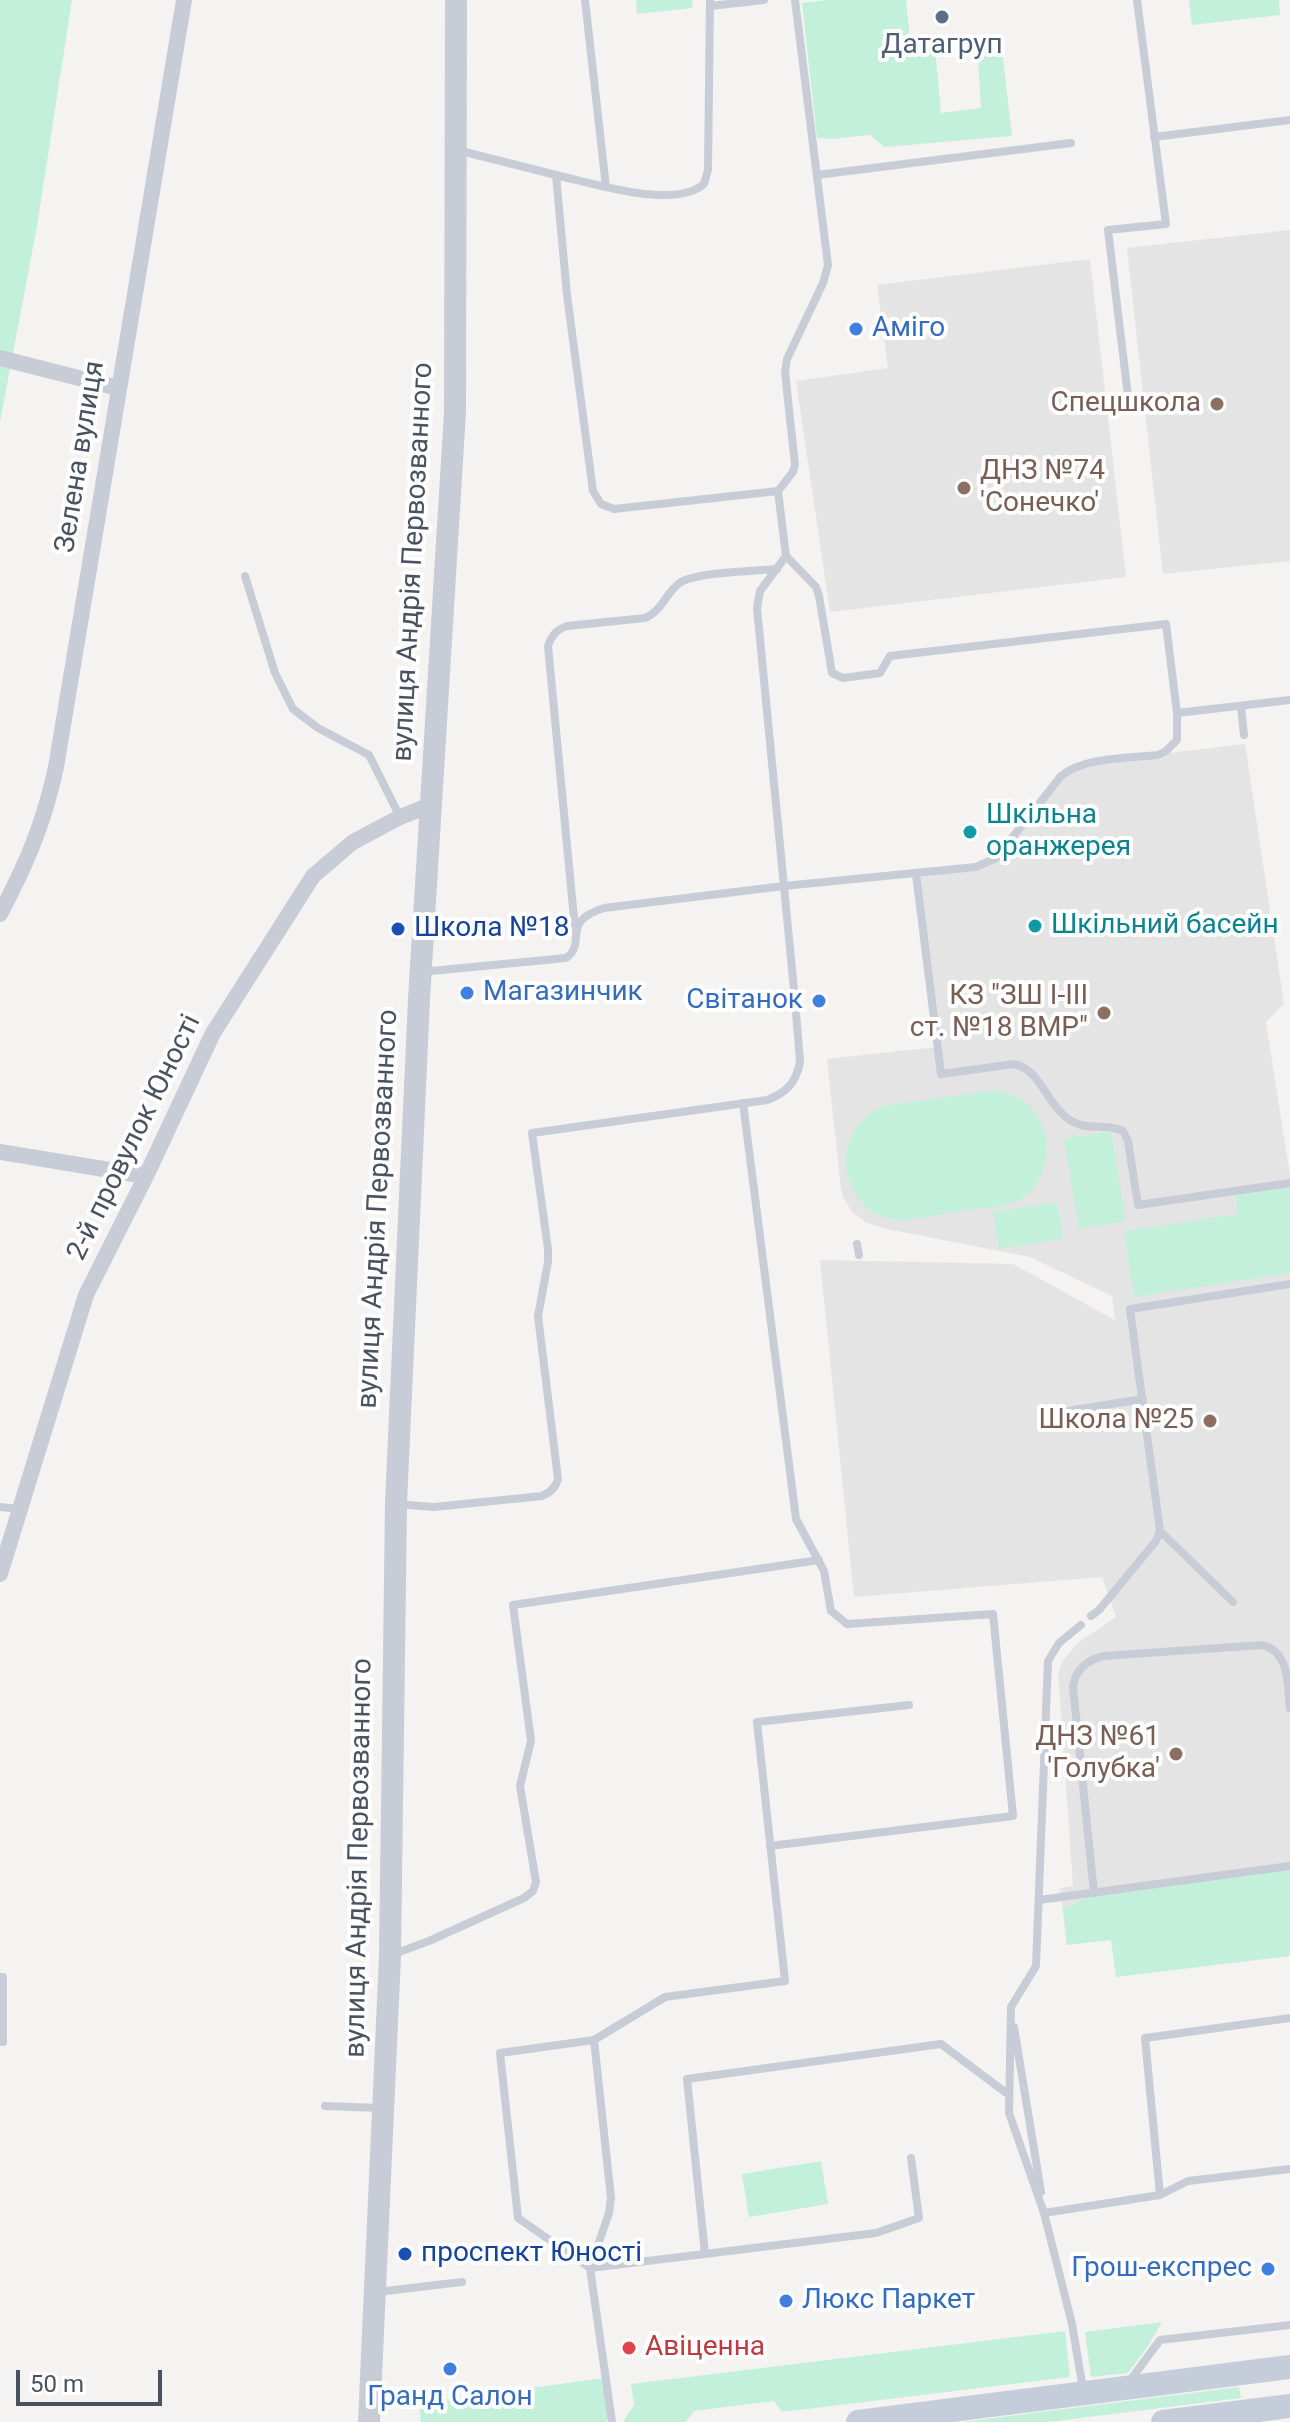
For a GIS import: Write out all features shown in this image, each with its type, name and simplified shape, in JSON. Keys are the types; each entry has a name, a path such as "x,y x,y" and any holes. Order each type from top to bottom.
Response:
{"main road":[{"path":"868,2421 1290,2367"},
{"path":"1249,2373 1258,2416"},
{"path":"1163,2422 1258,2416 1290,2406"}],"street":[{"name":"Зелена вулиця","path":"0,914 35,842 46,812 56,767 184,0"},
{"name":"вулиця Андрія Первозванного","path":"369,2422 390,1956 396,1503 420,972 455,412 456,0"},
{"path":"0,358 118,388"},
{"name":"2-й провулок Юності","path":"0,1574 86,1295 213,1033 313,876 353,842 400,817 431,805"},
{"path":"0,1152 146,1176"}],"lane":[{"path":"585,0 606,187"},
{"path":"455,149 606,187 653,195 691,191 704,184 708,170 710,3 764,0"},
{"path":"575,930 586,915 604,908 986,864 1003,850 1067,770 1086,763 1158,755 1177,740 1177,713 1166,624 890,656 880,673 843,678 832,673 816,587 786,556 778,491 795,465 785,372 787,359 823,283 828,265 795,0"},
{"path":"1076,402 1128,396 1108,230 1166,224 1137,0"},
{"path":"1154,137 1290,120"},
{"path":"817,175 1071,143"},
{"path":"556,175 569,310 596,498 606,507 614,509 778,491"},
{"path":"396,1503 434,1507 542,1496 556,1486 558,1479 538,1316 548,1249 532,1133 767,1100 793,1084 800,1062 757,608 760,591 786,556"},
{"path":"420,972 566,958 576,947 548,646 552,635 567,626 654,615 676,586 693,577 778,569"},
{"path":"245,576 275,673 293,709 318,728 369,755 400,817"},
{"path":"1177,713 1290,700"},
{"path":"1241,707 1244,735"},
{"path":"916,874 941,1074 1014,1064 1021,1066 1029,1070 1056,1108 1071,1121 1085,1127 1123,1131 1128,1141 1138,1205 1290,1183"},
{"path":"743,1103 796,1519 824,1571 831,1611 847,1624 993,1614 1013,1816 770,1846"},
{"path":"857,1244 859,1255"},
{"path":"1091,1616 1156,1541 1160,1531 1130,1309 1290,1284"},
{"path":"1061,1412 1143,1399"},
{"path":"0,1507 20,1509"},
{"path":"1160,1531 1233,1602"},
{"path":"390,1956 524,1898 533,1891 536,1882 520,1786 531,1741 513,1605 819,1560"},
{"path":"1044,2213 1009,2113 1011,2007 1036,1966 1048,1661 1059,1643 1081,1625"},
{"path":"1094,1893 1073,1687 1077,1673 1083,1666 1097,1658 1116,1655 1263,1645 1276,1650 1284,1661 1290,1708"},
{"path":"909,1705 757,1722 785,1981 665,1997 594,2040 500,2053 518,2218 590,2268 876,2233 919,2218 911,2158"},
{"path":"1039,1900 1290,1866"},
{"path":"0,1977 3,1977 3,2042 0,2041"},
{"path":"1011,2007 1044,2213 1072,2324 1083,2394"},
{"path":"1160,2195 1145,2038 1290,2018"},
{"path":"594,2040 611,2198 590,2268 612,2422"},
{"path":"705,2254 687,2079 941,2044 1009,2095"},
{"path":"325,2106 385,2108"},
{"path":"1044,2213 1160,2195 1188,2181 1290,2169"},
{"path":"377,2292 462,2282"},
{"path":"1125,2388 1160,2340 1290,2325"}],"shaded area":[{"name":"Спецшкола","path":"1290,230 1290,561 1163,574 1127,248"},
{"name":"ДНЗ №74 'Сонечко'","path":"1090,259 1126,577 830,612 796,381 888,368 877,285"},
{"path":"1245,744 1284,1004 1266,1022 1290,1176 1290,1917 1067,1945 1060,1888 1073,1886 1058,1673 1063,1660 1079,1642 1116,1617 1102,1577 854,1597 820,1260 1013,1264 1115,1320 1112,1296 1030,1257 882,1228 865,1222 853,1213 841,1189 827,1059 937,1047 916,874 986,864 1061,776 1086,763"}],"green space":[{"path":"0,0 72,0 37,226 0,422"},
{"path":"636,0 692,0 693,8 637,14"},
{"path":"906,0 910,39 934,36 941,113 981,108 978,58 1002,50 1012,136 885,147 870,135 817,138 802,3"},
{"path":"1189,0 1279,0 1280,15 1192,25"},
{"path":"997,1090 1025,1102 1035,1112 1046,1137 1047,1150 1041,1177 1022,1198 1001,1206 902,1220 876,1214 861,1201 850,1184 846,1155 855,1130 867,1116 883,1106"},
{"path":"1111,1131 1126,1221 1079,1229 1064,1139"},
{"path":"1290,1183 1290,1273 1134,1297 1124,1231 1238,1214 1235,1192"},
{"path":"1057,1202 1063,1239 999,1249 993,1212"},
{"path":"1290,1866 1290,1956 1116,1977 1111,1940 1067,1945 1063,1909 1094,1893"},
{"path":"821,2161 828,2204 749,2217 742,2174"},
{"path":"1162,2322 1128,2373 1091,2377 1085,2332"},
{"path":"1065,2331 1070,2377 782,2412 774,2401 694,2411 686,2422 624,2420 634,2405 631,2384"},
{"path":"605,2378 611,2417 606,2422 421,2422 419,2403"},
{"path":"1239,2387 1241,2398 1048,2422 962,2422"}],"place":[{"name":"Датагруп","path":"942,17"},
{"name":"Аміго","path":"856,329"},
{"name":"Спецшкола","path":"1217,404"},
{"name":"ДНЗ №74 'Сонечко'","path":"964,488"},
{"name":"Шкільна оранжерея","path":"970,832"},
{"name":"Шкільний басейн","path":"1035,926"},
{"name":"Школа №18","path":"398,929"},
{"name":"Магазинчик","path":"467,993"},
{"name":"Світанок","path":"819,1001"},
{"name":"КЗ \"ЗШ І-ІІІ ст. №18 ВМР\"","path":"1104,1013"},
{"name":"Школа №25","path":"1210,1421"},
{"name":"ДНЗ №61 'Голубка'","path":"1176,1754"},
{"name":"проспект Юності","path":"405,2254"},
{"name":"Грош-експрес","path":"1268,2269"},
{"name":"Люкс Паркет","path":"786,2301"},
{"name":"Авіценна","path":"629,2348"},
{"name":"Гранд Салон","path":"450,2369"}]}
